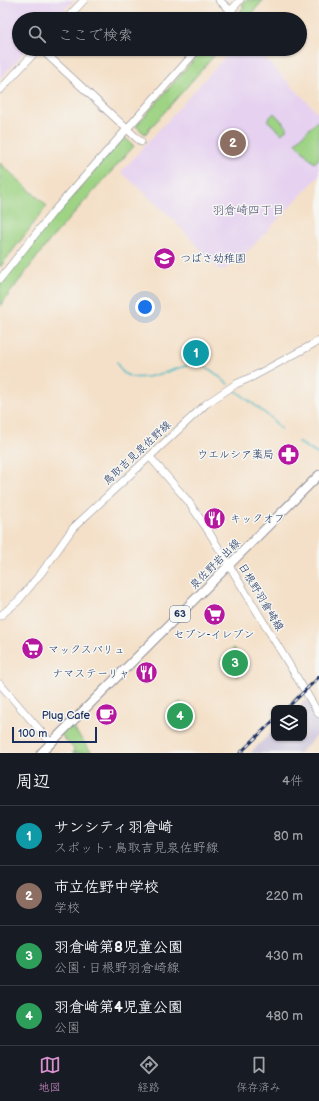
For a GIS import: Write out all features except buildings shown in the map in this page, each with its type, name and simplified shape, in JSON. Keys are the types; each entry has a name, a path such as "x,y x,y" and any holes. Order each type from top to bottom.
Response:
{"main road":[{"path":"73,12 84,0"},
{"path":"219,0 231,11 240,0"},
{"path":"0,90 32,56"},
{"path":"49,56 141,142"},
{"path":"0,279 53,212 192,56"},
{"name":"鳥取吉見泉佐野線","path":"0,616 18,601 42,572 73,528 206,404 225,390 319,341"},
{"name":"日根野羽倉崎線","path":"150,457 188,501 209,532 319,714"},
{"name":"泉佐野岩出線","path":"41,753 319,475"},
{"path":"0,684 51,743"}],"shaded area":[{"path":"0,0 74,0 63,12 12,12 12,56 21,56 0,79"},
{"path":"226,56 263,56 319,114 319,176 249,250 224,270 219,270 172,218 121,172"},
{"path":"307,699 319,720 319,734 299,753 250,753 271,733 271,741 307,741 307,705 300,705"}],"green space":[{"path":"246,0 263,0 253,12 241,12 244,7 242,5"},
{"path":"197,56 214,56 145,134 136,126"},
{"path":"274,113 288,128 282,134 267,120"},
{"path":"317,121 319,123 319,159 314,163 296,144 296,142"},
{"path":"124,137 134,146 50,240 0,306 0,284 47,225"},
{"path":"0,163 47,206 0,267"},
{"path":"234,648 249,665 237,677 221,660"},
{"path":"180,702 195,717 181,731 166,716"},
{"path":"71,725 92,753 73,753 74,749 61,735"}],"waterway":[{"path":"117,362 121,370 128,375 136,377 155,375 197,364 210,369 228,384"},
{"path":"234,389 271,418 281,429"},
{"path":"298,442 319,455"}],"railway":[{"path":"290,705 319,677"},
{"path":"240,753 271,723"}],"place":[{"name":"市立佐野中学校","path":"233,143"},
{"name":"つばさ幼稚園","path":"164,258"},
{"name":"サンシティ羽倉崎","path":"196,353"},
{"name":"ウエルシア薬局","path":"289,454"},
{"name":"キックオフ","path":"214,518"},
{"name":"セブン-イレブン","path":"214,614"},
{"name":"マックスバリュ","path":"33,649"},
{"name":"羽倉崎第8児童公園","path":"235,663"},
{"name":"ナマステーリャ","path":"146,673"},
{"name":"Plug Cafe","path":"106,715"},
{"name":"羽倉崎第4児童公園","path":"180,716"}],"district":[{"name":"羽倉崎四丁目","path":"248,210"}]}
